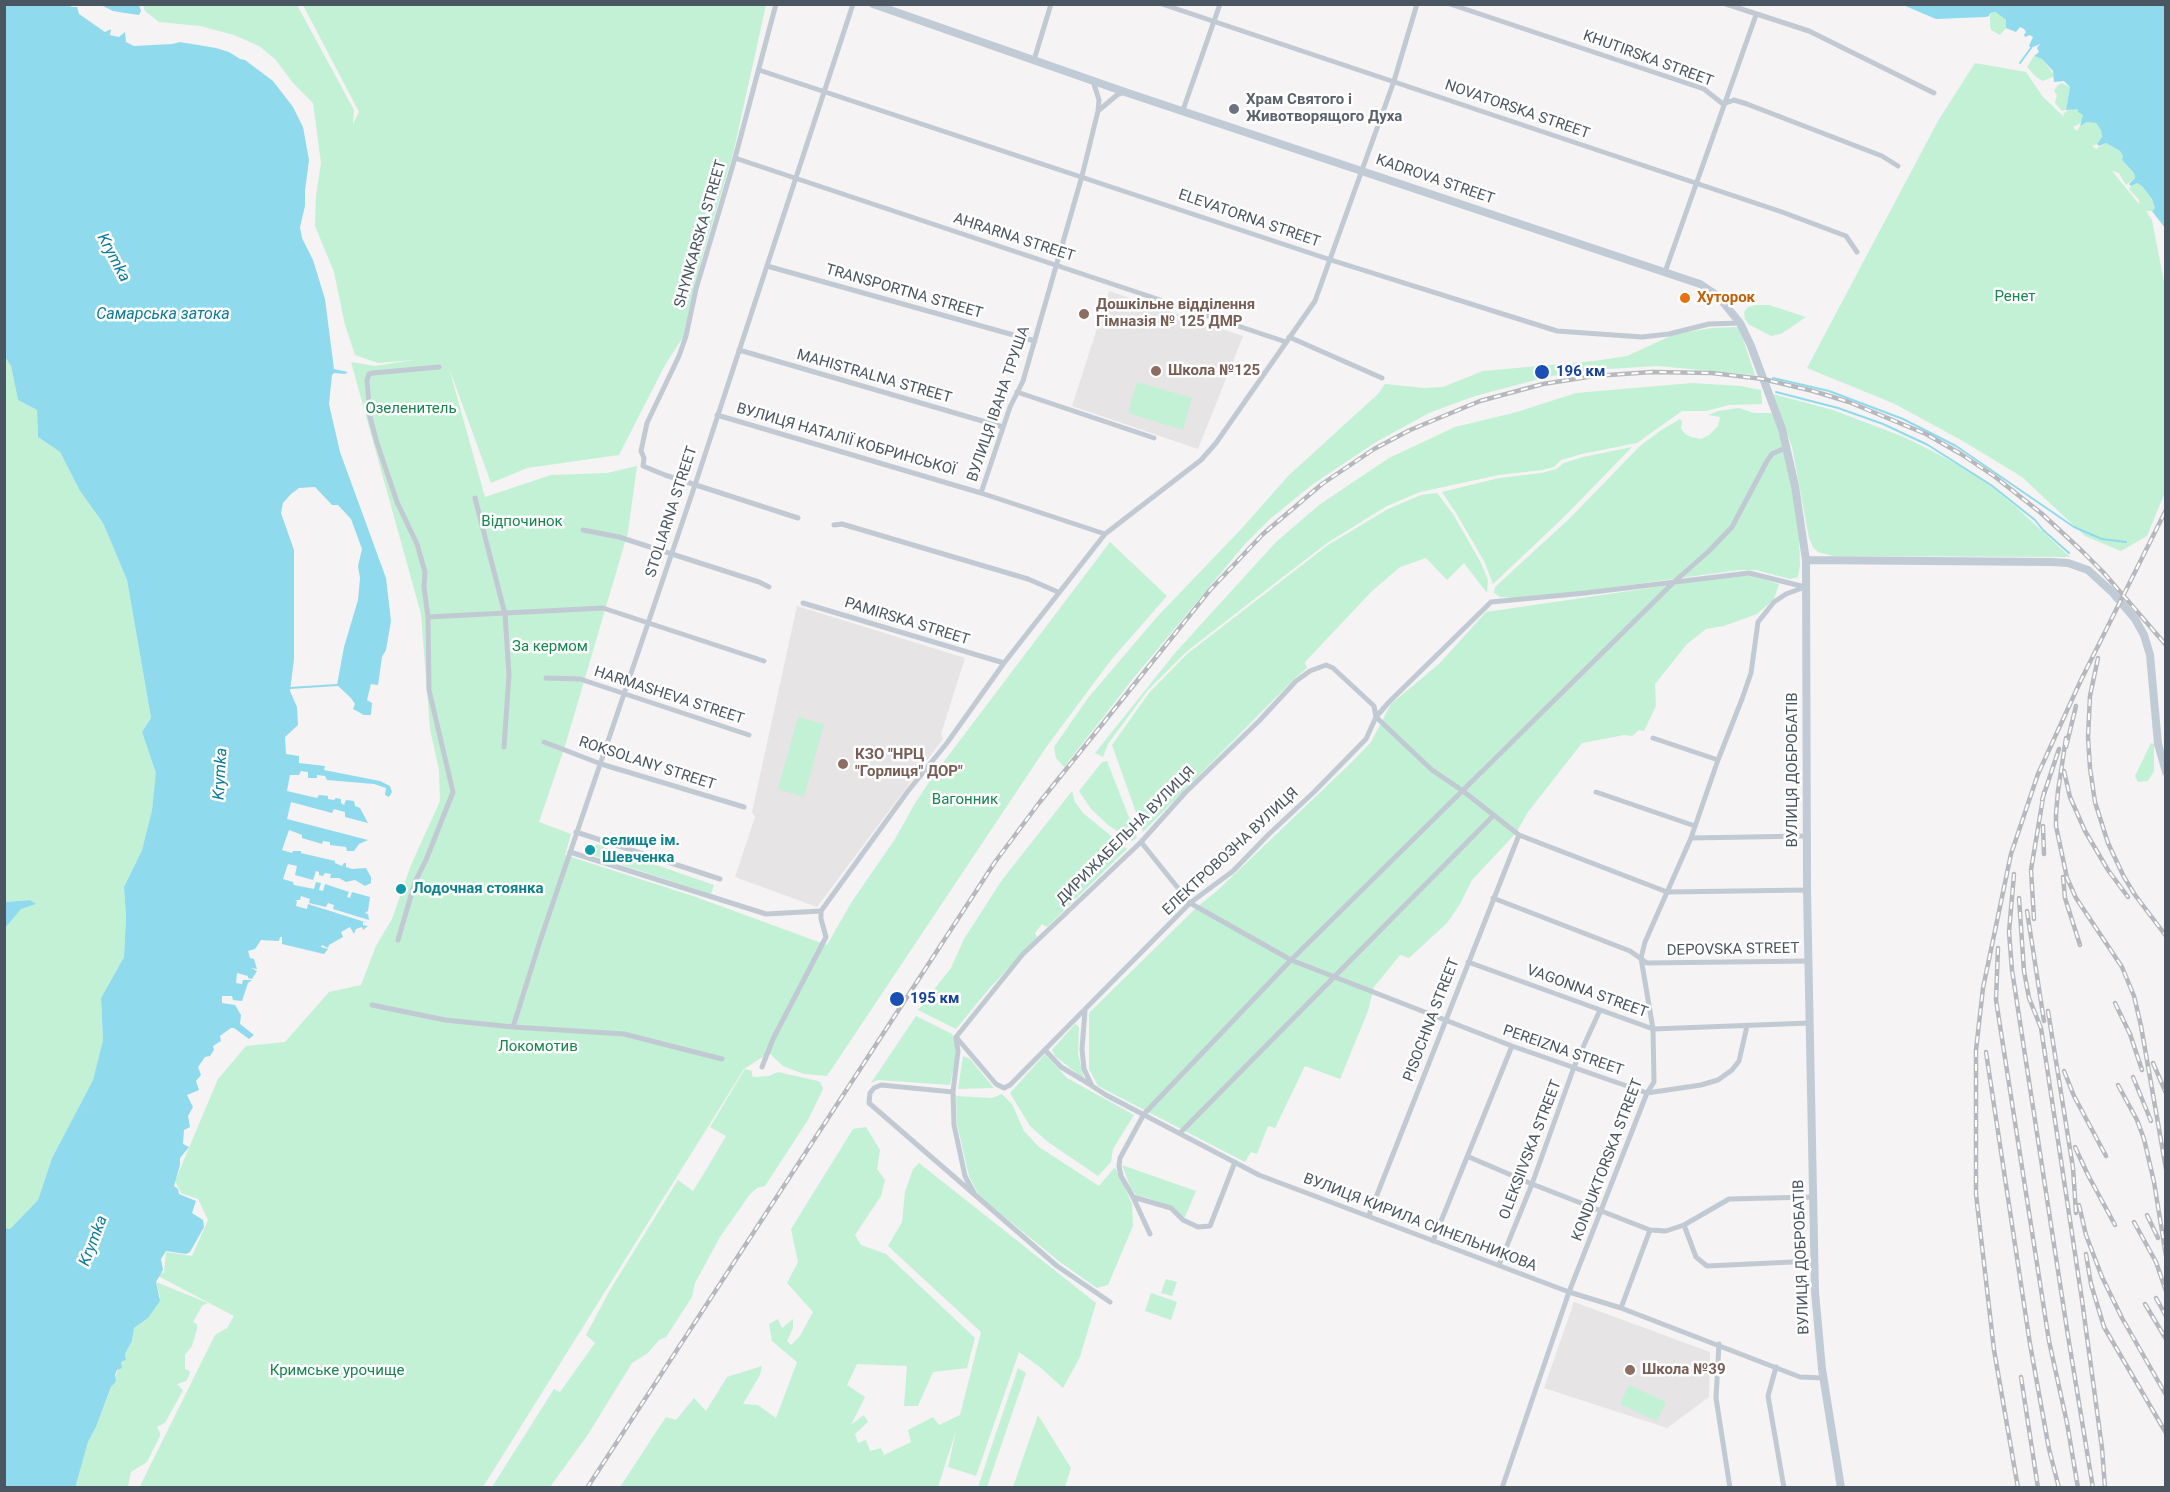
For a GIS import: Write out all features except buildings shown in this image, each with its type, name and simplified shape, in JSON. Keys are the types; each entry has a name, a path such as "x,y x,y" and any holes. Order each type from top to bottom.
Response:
{"street":[{"name":"SHYNKARSKA STREET","path":"695,485 643,466 644,458 641,451 646,423 679,356 776,4"},
{"name":"STOLIARNA STREET","path":"513,1028 576,832 695,485 853,4"},
{"name":"KADROVA STREET","path":"873,4 1125,92 1700,284 1725,303 1740,322 1751,346 1787,447 1806,560"},
{"path":"1034,60 1051,4"},
{"name":"NOVATORSKA STREET","path":"1162,4 1846,236 1857,252"},
{"path":"1183,110 1220,4"},
{"path":"762,1067 772,1039 826,937 820,911 905,795 947,743 1004,663 1105,534 1201,460 1216,444 1315,301 1394,81 1418,4"},
{"name":"KHUTIRSKA STREET","path":"1450,4 1704,89 1723,104 1734,100 1747,104 1882,156 1898,166"},
{"path":"1726,4 1809,31 1934,93"},
{"path":"1665,272 1756,15"},
{"name":"ELEVATORNA STREET","path":"759,70 1331,260 1557,331 1642,337 1669,334 1709,324 1740,322"},
{"name":"ВУЛИЦЯ ІВАНА ТРУША","path":"981,493 1003,427 1023,381 1082,176 1098,111 1099,100 1093,81"},
{"path":"1098,111 1117,95 1125,92"},
{"name":"AHRARNA STREET","path":"735,158 1288,339 1382,378"},
{"name":"TRANSPORTNA STREET","path":"767,266 1035,341"},
{"name":"MAHISTRALNA STREET","path":"739,350 1003,427"},
{"path":"398,940 415,882 453,792 429,690 428,616 423,562 397,502 377,443 370,417 367,380 369,374 373,373 439,367"},
{"path":"1017,392 1154,438"},
{"name":"ВУЛИЦЯ НАТАЛІЇ КОБРИНСЬКОЇ","path":"717,415 981,493 1105,534"},
{"path":"1150,1234 1121,1176 1119,1166 1120,1158 1144,1114 1291,960 1732,527 1767,461 1772,454 1787,447"},
{"path":"695,485 798,518"},
{"path":"475,498 505,614 509,675 504,747"},
{"path":"834,525 842,524 1028,579 1058,592"},
{"path":"582,530 620,537 769,587"},
{"path":"1806,560 2068,563 2088,570 2112,592 2141,628 2152,669 2156,729 2166,772"},
{"name":"ВУЛИЦЯ ДОБРОБАТІВ","path":"1806,560 1807,890 1814,1261 1823,1378 1841,1488"},
{"path":"1674,582 1749,573 1805,587"},
{"name":"ЕЛЕКТРОВОЗНА ВУЛИЦЯ","path":"956,1037 996,1084 1004,1088 1010,1085 1190,903 1233,871 1314,792 1366,739 1376,717 1491,602 1586,594 1674,582"},
{"name":"KONDUKTORSKA STREET","path":"1502,1488 1569,1292 1647,1093 1654,1082 1653,1029 1641,958 1645,942 1695,826 1751,673 1758,622 1774,602 1786,594 1805,587"},
{"name":"PAMIRSKA STREET","path":"803,603 1004,663"},
{"path":"428,616 603,608 764,661"},
{"name":"ДИРИЖАБЕЛЬНА ВУЛИЦЯ","path":"956,1037 1023,954 1141,842 1185,793 1260,720 1296,681 1310,671 1326,665 1333,668 1374,706 1376,717"},
{"name":"HARMASHEVA STREET","path":"546,678 580,679 749,735"},
{"path":"1376,717 1432,770 1519,835 1667,892 1807,890"},
{"path":"1653,738 1718,760"},
{"name":"ROKSOLANY STREET","path":"544,742 601,764 744,807"},
{"path":"1596,792 1695,826"},
{"path":"1180,1133 1494,815"},
{"path":"576,832 720,879"},
{"name":"PISOCHNA STREET","path":"1369,1215 1519,835"},
{"path":"1690,838 1807,836"},
{"path":"1141,842 1190,903"},
{"path":"570,852 766,914 820,911"},
{"name":"DEPOVSKA STREET","path":"1493,898 1630,951 1647,963 1808,961"},
{"name":"PEREIZNA STREET","path":"1190,903 1291,960 1332,978 1512,1046 1647,1093 1701,1085 1718,1080 1732,1070 1739,1061 1747,1026"},
{"name":"VAGONNA STREET","path":"1468,962 1653,1029 1809,1023"},
{"path":"372,1005 445,1020 513,1028 624,1034 722,1059"},
{"name":"OLEKSIIVSKA STREET","path":"1498,1265 1532,1184 1574,1067 1600,1010"},
{"path":"1085,1011 1082,1049 1084,1069 1092,1086"},
{"path":"956,1037 958,1051 953,1092 954,1125 965,1176 977,1198"},
{"path":"1433,1241 1512,1046"},
{"name":"ВУЛИЦЯ КИРИЛА СИНЕЛЬНИКОВА","path":"1045,1050 1072,1075 1106,1095 1270,1179 1569,1292 1621,1308 1719,1344 1800,1377 1823,1378"},
{"path":"953,1092 881,1085 870,1093 869,1103 1057,1266 1110,1302"},
{"path":"1468,1157 1650,1230 1666,1231 1684,1225 1729,1199 1812,1197"},
{"path":"1133,1197 1171,1208 1183,1220 1198,1227 1210,1226 1235,1162"},
{"path":"1684,1225 1696,1257 1707,1266 1814,1261"},
{"path":"1621,1308 1650,1230"},
{"path":"1719,1344 1716,1398 1730,1488"},
{"path":"1776,1367 1768,1396 1784,1488"}],"shaded area":[{"name":"Школа №125","path":"1109,291 1243,336 1198,449 1072,406"},
{"name":"КЗО \"НРЦ \"Горлиця\" ДОР\"","path":"797,606 965,658 941,734 943,739 817,907 735,877 755,817 752,812"},
{"name":"Школа №39","path":"1574,1302 1710,1352 1709,1397 1667,1428 1544,1388"}],"green space":[{"path":"143,5 297,5 354,110 353,124 359,112 303,5 766,5 733,154 702,257 685,334 665,365 619,455 527,468 491,483 449,368 485,497 551,475 607,473 637,466 628,532 565,746 539,822 571,834 565,855 693,896 827,945 851,903 895,839 933,776 1110,542 1167,596 1111,660 1047,746 827,1076 804,1074 783,1066 769,1053 744,1069 483,1487 139,1488 215,1335 227,1328 234,1316 158,1276 164,1272 166,1252 192,1256 208,1220 198,1199 181,1193 175,1181 218,1079 246,1046 285,1042 329,992 361,985 376,946 392,919 411,865 440,801 439,770 430,729 421,614 351,362 375,366 413,360 378,363 355,355 345,325 334,272 315,226 316,196 321,163 313,103 293,83 275,59 259,46 234,35 200,26 159,22 145,11"},
{"path":"1998,12 2006,20 2006,28 2000,35 1991,30 1990,25 1990,13"},
{"path":"2034,56 2042,59 2055,76 2043,81 2036,77 2027,67"},
{"name":"Ренет","path":"1975,63 2026,72 2043,97 2064,117 2063,114 2067,111 2076,107 2078,109 2083,115 2083,120 2073,127 2077,131 2087,122 2096,123 2101,130 2102,137 2097,144 2092,146 2096,149 2106,143 2120,151 2124,156 2122,160 2134,173 2135,178 2126,185 2119,173 2112,171 2139,204 2139,200 2129,189 2137,183 2142,186 2152,199 2155,208 2152,211 2146,211 2152,220 2165,287 2165,492 2147,536 2121,551 2085,536 2022,477 1961,440 1895,404 1807,368 1938,121"},
{"path":"2062,83 2070,87 2066,110 2062,111 2055,103 2057,95 2054,91"},
{"path":"1769,305 1806,317 1781,334 1771,336 1748,324 1745,319 1744,312 1748,307"},
{"path":"1739,327 1755,375 1658,366 1591,370 1551,376 1475,396 1429,413 1376,442 1313,484 1270,519 1245,544 1136,675 1064,767 1056,758 1054,747 1088,698 1156,618 1244,526 1288,476 1378,394 1385,384 1424,388 1443,387 1483,371 1627,356 1675,334 1712,328"},
{"path":"5,357 11,366 18,400 37,410 38,437 60,452 80,491 103,523 127,580 151,718 142,732 157,773 152,810 142,850 124,887 126,917 124,957 101,998 103,1040 93,1080 52,1158 38,1200 10,1229 4,1228 4,928 21,909 35,904 30,900 5,902"},
{"path":"1137,382 1192,398 1183,430 1128,413"},
{"path":"1692,383 1741,386 1761,390 1762,404 1729,405 1706,411 1682,411 1637,443 1582,454 1561,460 1554,467 1542,470 1499,475 1420,492 1387,506 1327,543 1186,652 1147,691 1108,744 1103,757 1095,753 1175,653 1276,542 1319,505 1389,458 1455,427 1517,412 1576,393"},
{"path":"1773,394 1833,410 1904,437 1942,456 1982,479 2070,557 1833,556 1818,552 1809,538 1792,447"},
{"path":"1739,408 1754,413 1771,413 1777,421 1798,513 1800,565 1798,577 1790,579 1756,570 1739,570 1517,598 1500,597 1494,593 1495,587 1569,519 1640,446 1680,419 1681,428 1685,434 1701,439 1718,426 1720,417 1708,415"},
{"path":"1632,447 1566,515 1493,584 1484,561 1442,492 1499,478 1542,473 1583,457"},
{"path":"1437,493 1453,514 1481,563 1488,580 1487,593 1464,563 1447,580 1426,558 1400,567 1372,591 1305,662 1307,668 1143,832 1112,745 1149,693 1187,654 1328,545 1388,509 1421,495"},
{"path":"1732,576 1751,576 1779,584 1774,599 1757,614 1724,626 1706,629 1687,644 1655,684 1656,706 1644,731 1639,730 1632,736 1624,735 1582,743 1528,812 1516,833 1472,880 1447,923 1409,958 1400,955 1374,987 1368,1011 1340,1079 1305,1066 1275,1128 1268,1126 1257,1154 1251,1152 1245,1162 1098,1086 1089,1069 1089,1013 1197,907 1218,890 1356,758 1371,742 1391,704 1440,663 1486,612"},
{"path":"798,717 824,724 804,797 778,789"},
{"path":"2151,743 2154,744 2154,771 2148,781 2138,782 2135,776"},
{"path":"1107,761 1137,838 1132,841 1108,825 1091,809 1079,791 1102,762"},
{"path":"1072,791 1075,802 1083,813 1127,849 1047,927 1042,924 1035,933 1037,937 956,1029 918,1010 951,968 964,939 1002,880"},
{"path":"596,844 714,885 711,894 592,855"},
{"path":"916,1016 952,1034 955,1040 955,1062 950,1085 878,1080 871,1083"},
{"path":"1075,1024 1079,1027 1078,1053 1084,1079 1055,1056 1052,1050"},
{"path":"1045,1054 1067,1078 1134,1115 1113,1149 1111,1162 1098,1176 1048,1142 1030,1126 1010,1093"},
{"path":"963,1056 970,1059 994,1088 958,1089"},
{"path":"745,1069 752,1071 752,1076 755,1077 769,1076 778,1072 818,1081 823,1089 808,1120 765,1186 757,1188 750,1194 720,1237 695,1283 692,1297 666,1337 659,1340 648,1353 632,1363 587,1436 550,1487 492,1487 554,1389 560,1392 595,1343 586,1335 610,1290 678,1180 693,1191 706,1170 726,1136 710,1127"},
{"path":"1002,1094 1012,1104 1024,1131 1039,1147 1099,1186 1114,1168 1117,1170 1132,1204 1133,1226 1108,1285 1097,1288 1060,1262 979,1196 969,1176 957,1124 956,1096 992,1098"},
{"path":"866,1127 880,1150 877,1169 885,1180 881,1196 855,1235 861,1245 886,1254 975,1338 967,1368 933,1372 918,1406 904,1406 907,1366 857,1364 847,1385 865,1397 851,1425 864,1415 868,1422 855,1434 858,1443 866,1440 870,1451 881,1448 884,1455 911,1442 908,1430 933,1417 939,1425 960,1415 981,1332 888,1246 902,1222 905,1192 913,1169 919,1163 1096,1303 1080,1357 1063,1388 1019,1352 976,1476 948,1467 956,1431 938,1487 620,1487 666,1417 676,1420 694,1398 706,1411 727,1377 762,1366 760,1375 743,1404 758,1405 776,1418 797,1362 772,1341 769,1324 778,1319 782,1328 793,1319 793,1328 787,1341 791,1345 800,1336 813,1312 787,1283 798,1262 791,1229 853,1129"},
{"path":"1122,1165 1196,1191 1184,1219 1173,1208 1136,1195 1131,1189"},
{"path":"1166,1279 1177,1282 1172,1296 1161,1293"},
{"path":"156,1282 208,1303 202,1306 193,1322 197,1324 197,1329 192,1346 185,1355 185,1369 190,1371 189,1376 186,1381 177,1384 183,1390 165,1423 157,1427 160,1436 147,1462 131,1472 128,1487 75,1487 88,1442 121,1362 126,1360 125,1354 132,1341 134,1328 148,1318 160,1297"},
{"path":"1151,1293 1177,1302 1171,1320 1145,1311"},
{"path":"1018,1368 1026,1373 987,1487 978,1487"},
{"path":"1629,1385 1666,1402 1657,1421 1620,1404"},
{"path":"1038,1415 1071,1468 1065,1487 1013,1487"}],"water":[{"name":"Самарська затока","path":"5,4 67,4 77,7 79,14 105,32 111,29 110,35 119,37 125,32 126,42 134,46 180,42 229,52 245,60 273,81 293,107 303,127 309,160 305,206 300,227 302,238 313,260 325,299 334,369 348,372 332,375 329,404 340,452 386,578 391,621 378,685 371,684 367,700 372,703 371,715 364,715 353,709 355,704 351,698 337,685 344,647 358,600 360,578 358,566 362,549 351,519 338,505 332,505 315,487 299,488 283,503 281,513 294,550 294,659 290,691 297,707 298,725 285,737 286,754 299,756 299,763 325,766 324,770 380,781 390,786 392,792 389,797 385,795 386,788 374,784 327,780 325,776 317,775 317,778 308,778 308,772 301,771 299,775 290,775 287,791 317,798 319,795 328,796 328,799 341,799 344,805 346,800 354,801 355,806 360,808 368,823 345,817 345,812 334,809 332,813 291,802 287,819 368,840 359,844 354,851 347,851 346,847 330,845 330,842 323,841 322,844 302,838 302,835 289,830 282,850 292,853 301,851 301,853 335,861 342,866 346,863 346,867 352,869 366,868 371,877 371,883 365,886 355,880 346,882 339,878 330,878 331,874 319,875 316,871 313,880 295,875 297,866 288,864 283,879 293,882 294,885 314,889 316,882 321,883 319,890 323,891 325,884 349,892 347,897 350,898 352,892 370,897 368,911 365,913 368,914 369,920 333,909 334,905 328,903 326,907 309,903 310,899 301,896 300,900 295,900 297,901 296,906 307,909 308,904 368,923 363,922 363,925 368,926 363,930 362,927 356,929 354,934 350,927 341,932 343,937 329,945 328,948 322,945 321,947 328,949 324,954 282,944 282,937 279,941 261,940 255,949 248,951 257,969 251,968 257,971 252,979 237,973 236,983 242,984 243,980 252,980 248,983 242,1001 233,1000 232,996 222,996 222,1003 235,1005 241,1015 240,1024 254,1035 249,1039 231,1028 220,1036 221,1041 213,1046 214,1050 210,1056 205,1057 198,1067 201,1075 196,1081 199,1090 187,1095 193,1107 188,1116 190,1127 184,1130 183,1144 189,1147 180,1158 174,1186 178,1189 179,1194 196,1201 192,1213 203,1220 204,1227 190,1252 186,1254 166,1251 161,1259 163,1270 156,1282 160,1301 148,1318 134,1328 132,1341 125,1354 126,1360 121,1362 122,1368 117,1370 116,1381 111,1387 88,1442 75,1488 5,1487 5,1228 10,1229 38,1200 52,1158 93,1080 103,1040 101,998 124,957 126,917 124,887 142,850 152,810 156,773 142,732 151,718 127,580 103,523 80,491 60,452 38,437 37,410 18,400 11,366 5,357"},
{"path":"101,5 139,5 141,11 139,15 125,13 113,11"},
{"path":"1903,5 2165,5 2165,228 2152,211 2155,208 2152,199 2142,186 2137,183 2131,186 2129,184 2135,178 2134,173 2122,160 2123,156 2120,151 2106,143 2099,146 2097,144 2102,137 2101,130 2096,123 2087,122 2080,126 2083,115 2078,112 2078,109 2066,110 2070,87 2064,81 2054,82 2053,71 2042,59 2034,56 2039,52 2037,48 2040,44 2031,48 2029,46 2033,37 2030,35 2025,37 2024,29 2020,27 2016,32 2006,28 2006,20 1996,12 1986,17 1936,19"},
{"path":"30,900 36,904 21,909 5,928 5,902"}],"waterway":[{"path":"2020,63 2031,48"},
{"path":"1773,378 1829,391 1903,419 1956,446 2074,527 2102,539 2126,542"},
{"path":"1776,392 1838,408 1883,424 1928,445 1991,485 2035,520 2069,553"},
{"path":"290,688 337,685"}],"railway":[{"path":"587,1488 995,862 1039,803 1210,590 1263,534 1322,484 1374,449 1410,430 1480,401 1543,384 1594,376 1652,372 1712,373 1763,379 1813,391 1849,402 1926,434 1994,476 2041,513 2082,551 2166,645"},
{"path":"2018,1488 1994,1350 1976,1194 1976,1050 1983,988 2011,854 2038,774 2081,680 2166,510"},
{"path":"2098,658 2090,696 2088,737 2095,802 2108,843 2124,877 2166,936"},
{"path":"2066,747 2076,706"},
{"path":"2066,738 2058,791 2056,826 2067,878 2076,898 2122,967 2134,996 2166,1169"},
{"path":"2042,800 2059,749"},
{"path":"2064,771 2070,797 2085,831 2108,870 2128,897"},
{"path":"2034,919 2031,870 2044,792"},
{"path":"2043,826 2044,854"},
{"path":"2014,874 2009,932 2012,970 2093,1488"},
{"path":"2063,877 2065,898 2080,945"},
{"path":"2019,898 2024,971 2029,998 2041,1028 2082,1300 2102,1448 2105,1488"},
{"path":"2027,911 2044,1021"},
{"path":"1998,948 1996,1000 2049,1341 2078,1488"},
{"path":"2115,1003 2130,1034 2142,1070"},
{"path":"2048,1011 2073,1168 2076,1213"},
{"path":"1986,1052 2030,1344 2049,1449 2059,1488"},
{"path":"2153,1063 2166,1093"},
{"path":"2064,1071 2074,1096 2106,1156"},
{"path":"2133,1077 2151,1121"},
{"path":"2118,1085 2137,1120 2144,1139 2154,1182 2166,1256"},
{"path":"2075,1147 2115,1225"},
{"path":"2079,1205 2086,1235 2102,1277 2122,1318 2166,1395"},
{"path":"2147,1215 2158,1238"},
{"path":"2134,1222 2156,1262 2166,1291"},
{"path":"2086,1254 2091,1284 2104,1327 2166,1433"},
{"path":"2156,1298 2166,1316"},
{"path":"2145,1304 2166,1339"},
{"path":"2021,1377 2038,1488"}],"place":[{"name":"Храм Святого і Животворящого Духа","path":"1234,109"},
{"name":"Хуторок","path":"1685,298"},
{"name":"Дошкільне відділення Гімназія № 125 ДМР","path":"1084,314"},
{"name":"Школа №125","path":"1156,371"},
{"name":"196 км","path":"1542,372"},
{"name":"КЗО \"НРЦ \"Горлиця\" ДОР\"","path":"843,764"},
{"name":"селище ім. Шевченка","path":"590,850"},
{"name":"Лодочная стоянка","path":"401,889"},
{"name":"195 км","path":"897,999"},
{"name":"Школа №39","path":"1630,1370"}],"water label":[{"name":"Krymka","path":"113,258"},
{"name":"Krymka","path":"221,774"},
{"name":"Krymka","path":"94,1241"}],"park label":[{"name":"Озеленитель","path":"411,409"},
{"name":"Відпочинок","path":"522,522"},
{"name":"За кермом","path":"550,647"},
{"name":"Вагонник","path":"965,800"},
{"name":"Локомотив","path":"538,1047"},
{"name":"Кримське урочище","path":"337,1371"}]}
